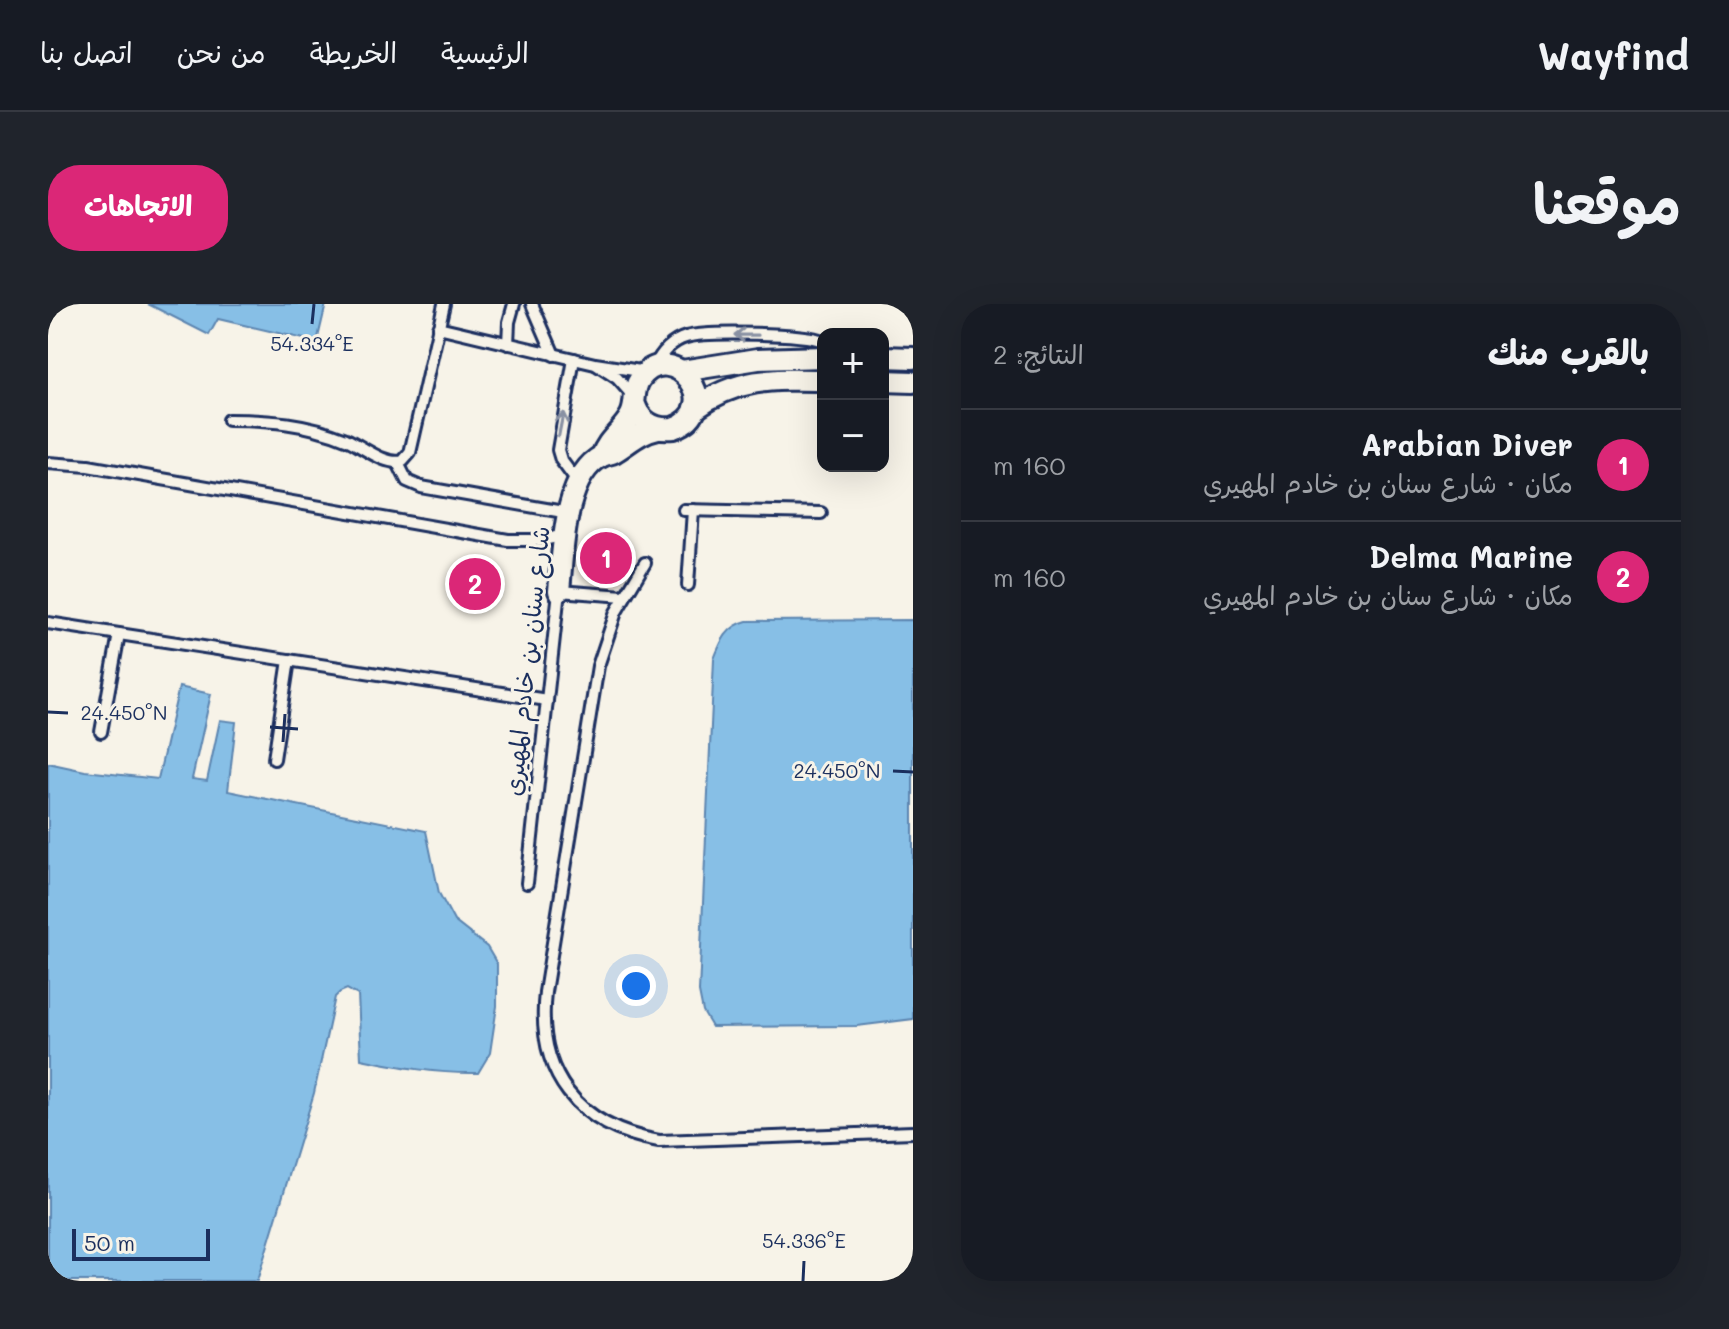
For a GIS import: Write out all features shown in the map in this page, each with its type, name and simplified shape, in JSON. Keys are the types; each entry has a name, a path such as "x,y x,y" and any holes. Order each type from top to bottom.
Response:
{"street":[{"path":"817,357 758,359 682,371 668,367 651,370 638,383 635,401 645,422 665,429 680,425 695,408 739,385 772,380 817,380"},
{"path":"889,357 913,358"},
{"path":"682,371 694,384 695,408"},
{"path":"889,381 913,382"},
{"name":"شارع سنان بن خادم المهيري","path":"559,591 565,535 578,483 627,422 635,401"},
{"name":"شارع سنان بن خادم المهيري","path":"602,456 612,453 640,433 658,428"}],"lane":[{"path":"398,463 410,453 444,304"},
{"path":"508,344 514,304"},
{"path":"532,304 554,355"},
{"path":"438,327 595,364 651,370 670,346 693,336 802,336 817,340"},
{"path":"574,359 558,450 561,460 578,483"},
{"path":"595,364 617,378 635,401"},
{"path":"228,420 281,422 334,434 398,463 407,481 421,487 569,513"},
{"path":"48,463 88,466 508,540 543,540 565,535"},
{"path":"688,585 688,510 821,513"},
{"path":"645,563 624,596 608,630 598,666 542,1018 545,1045 554,1070 568,1092 597,1119 633,1137 659,1141 913,1132"},
{"path":"559,591 624,596"},
{"name":"شارع سنان بن خادم المهيري","path":"527,883 559,591"},
{"path":"48,623 547,700"},
{"path":"101,732 119,634"},
{"path":"274,759 289,660"}],"water":[{"path":"148,304 326,304 317,342 218,319 209,335"},
{"path":"913,620 913,1019 857,1026 712,1027 703,1012 699,992 714,659 719,646 730,630 747,621"},
{"path":"179,687 211,694 192,779 207,781 220,720 236,722 228,791 426,831 439,893 454,921 487,947 497,964 497,1006 490,1053 478,1073 433,1071 361,1059 358,995 347,989 340,992 335,997 314,1093 257,1281 48,1281 48,763 85,771 158,779"}],"place":[{"name":"Arabian Diver","path":"606,558"},
{"name":"Delma Marine","path":"475,584"}]}
